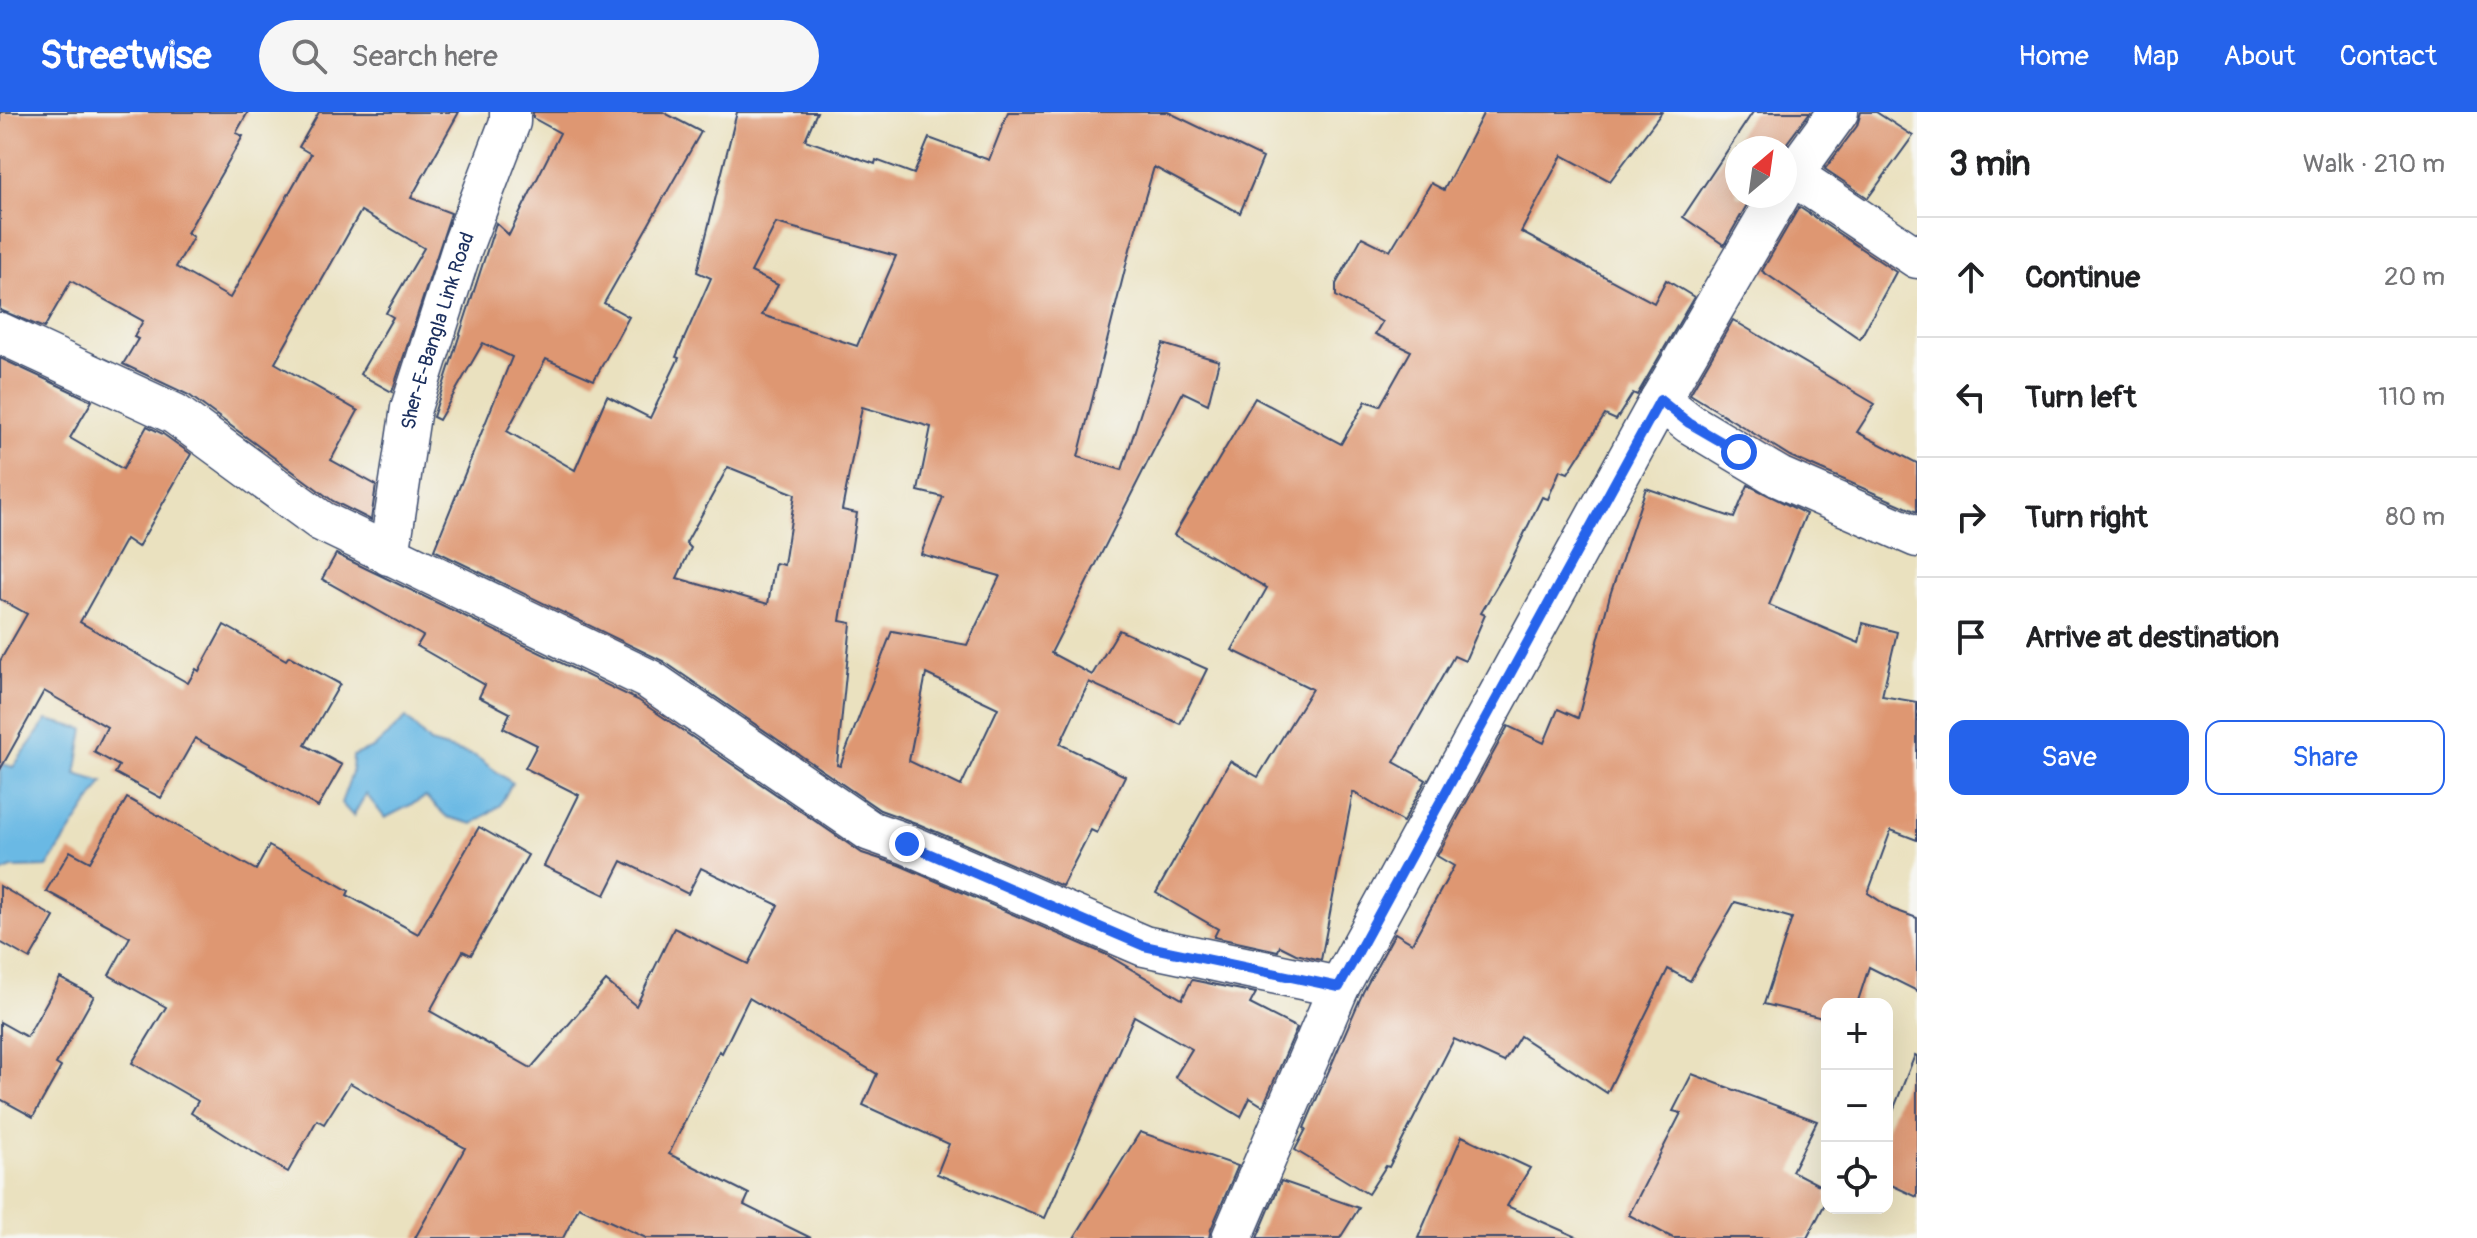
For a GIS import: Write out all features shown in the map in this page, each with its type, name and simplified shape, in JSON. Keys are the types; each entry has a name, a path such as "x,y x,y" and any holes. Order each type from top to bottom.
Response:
{"street":[{"name":"Sher-E-Bangla Link Road","path":"389,555 411,408 463,245 510,122 510,112"},
{"path":"1797,168 1838,112"},
{"path":"1797,192 1917,258"},
{"path":"1232,1238 1339,987 1660,400 1772,208"},
{"path":"0,333 175,414 321,521 650,680 870,831 1144,946 1339,987"},
{"path":"1660,400 1689,423 1779,477 1917,537"}],"water":[{"path":"406,718 430,743 475,756 512,783 500,805 473,824 447,817 426,797 385,818 366,794 353,816 341,803 352,773 353,756 375,747"},
{"path":"47,720 84,729 76,774 103,782 47,867 12,868 0,873 0,763 13,767"}],"building":[{"path":"0,112 248,112 236,133 243,136 187,233 193,237 176,267 230,298 311,154 299,147 319,112 459,112 411,198 451,213 392,392 360,374 393,317 386,313 424,248 361,211 275,363 358,411 331,460 376,485 371,520 333,501 189,395 123,364 138,339 134,337 143,321 71,281 44,328 0,310"},
{"path":"533,112 663,112 701,132 604,303 629,317 594,380 546,359 507,431 575,470 607,396 650,418 679,358 676,357 711,278 697,272 737,112 817,112 805,140 914,174 929,138 989,160 1008,112 1168,112 1263,158 1240,213 1154,167 1130,249 1078,457 1122,470 1163,344 1219,361 1208,404 1183,392 1051,653 1092,675 1119,630 1207,669 1180,724 1089,682 1060,744 1125,776 1097,833 1091,830 1062,886 880,810 663,661 434,550 512,357 483,343 439,420 433,417 496,223 509,235 560,133 533,118","holes":["776,223 896,256 857,346 762,315 778,285 751,272","862,407 931,427 918,491 943,497 921,554 1000,576 967,645 892,631 840,766 837,765 851,623 840,621 857,513 842,510","728,467 795,494 784,565 775,563 768,604 677,578 691,548 686,543","926,674 998,708 961,786 909,761"]},
{"path":"1484,112 1662,112 1610,181 1562,155 1521,232 1654,303 1666,280 1694,297 1637,395 1633,393 1616,420 1605,415 1568,473 1560,470 1548,499 1542,497 1508,567 1481,613 1485,615 1465,661 1454,656 1394,762 1426,780 1403,822 1353,792 1321,960 1296,954 1280,946 1278,951 1214,937 1218,929 1156,893 1230,761 1258,777 1312,689 1232,650 1267,588 1174,535 1255,398 1341,444 1366,401 1380,406 1411,351 1375,334 1382,322 1336,296 1336,284 1362,237 1390,251 1431,183 1444,190"},
{"path":"1753,112 1810,112 1792,136 1737,136"},
{"path":"1861,112 1876,112 1913,136 1868,198 1825,169 1857,126"},
{"path":"1725,154 1725,208 1745,208 1724,245 1683,217"},
{"path":"1799,207 1896,272 1860,339 1762,271"},
{"path":"1733,320 1875,404 1857,432 1917,463 1917,512 1790,456 1690,394"},
{"path":"0,358 92,401 70,438 123,469 147,426 191,454 138,547 126,539 80,622 188,683 196,669 199,671 224,625 286,660 289,656 340,684 305,745 342,765 318,807 195,738 161,798 115,773 119,766 94,752 107,727 44,691 0,770 0,661 27,614 0,599"},
{"path":"1748,485 1806,514 1769,605 1859,643 1863,623 1897,632 1882,696 1917,702 1917,840 1891,830 1868,893 1892,909 1917,918 1917,991 1869,967 1859,998 1821,998 1821,1018 1764,1004 1792,918 1735,902 1690,981 1668,969 1607,1093 1520,1036 1504,1062 1454,1039 1389,1167 1386,1166 1368,1194 1295,1150 1363,992 1395,933 1412,943 1454,866 1437,856 1508,726 1544,743 1558,709 1578,718 1610,595 1646,488 1734,518"},
{"path":"336,554 638,700 862,853 899,865 1107,955 1182,999 1192,980 1256,993 1250,1004 1297,1028 1263,1106 1250,1098 1241,1117 1175,1077 1192,1049 1134,1016 1045,1218 937,1174 949,1144 863,1105 877,1074 749,998 722,1053 719,1051 669,1154 749,1194 744,1205 811,1238 646,1238 579,1207 563,1238 415,1238 465,1148 350,1083 324,1124 317,1120 288,1172 241,1145 191,1113 198,1101 132,1063 166,1007 109,975 130,937 46,891 70,851 90,862 127,798 256,870 269,846 349,891 347,895 418,934 479,827 528,855 471,955 463,951 430,1011 531,1068 606,981 636,1006 674,928 748,964 778,905 701,868 688,894 622,861 605,895 544,866 579,795 525,768 537,745 503,728 510,713 479,697 485,685 417,646 423,636 322,579"},
{"path":"0,886 54,917 30,959 0,942"},
{"path":"60,978 94,996 56,1064 61,1067 33,1117 0,1099 0,1022 27,1037"},
{"path":"1915,1055 1917,1197 1893,1186 1893,1111"},
{"path":"1692,1074 1817,1121 1792,1171 1821,1186 1821,1211 1807,1238 1673,1238 1629,1215 1681,1113 1673,1111"},
{"path":"1140,1132 1238,1166 1209,1238 1074,1238"},
{"path":"1462,1136 1530,1168 1507,1206 1579,1238 1418,1238"},
{"path":"1281,1181 1359,1208 1340,1238 1257,1238"}],"route":[{"path":"907,844 1144,946 1339,987 1660,400 1689,423 1739,452"}]}
